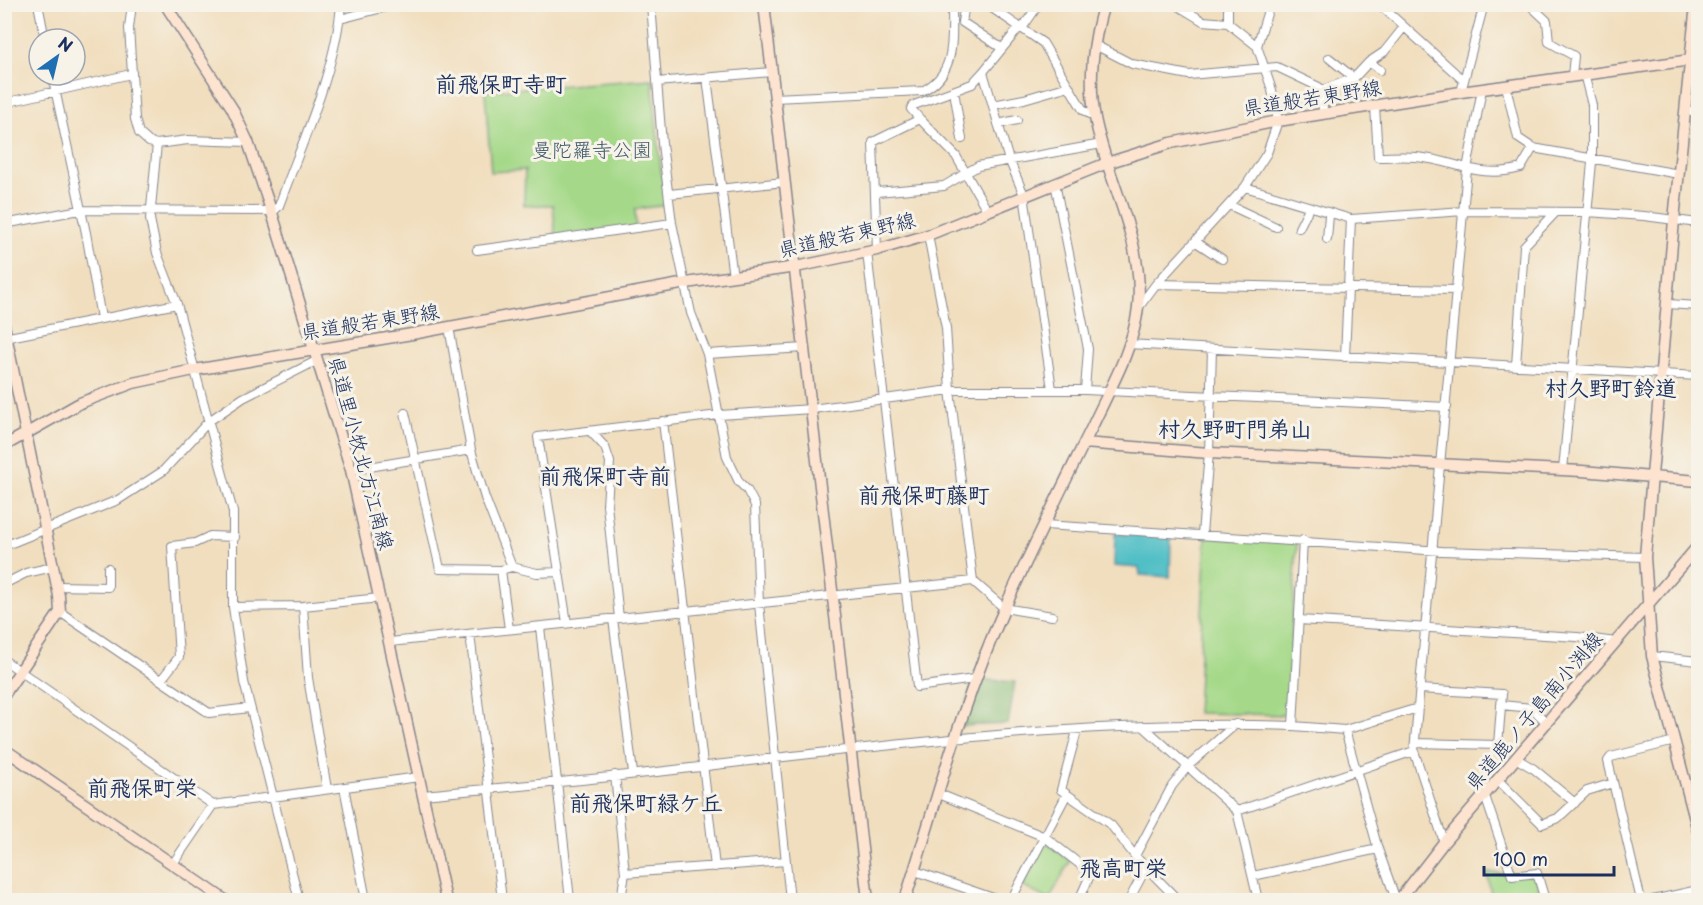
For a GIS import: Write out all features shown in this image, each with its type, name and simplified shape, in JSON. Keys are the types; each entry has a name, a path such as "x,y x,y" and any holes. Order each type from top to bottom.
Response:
{"street":[{"path":"38,4 43,27"},
{"path":"132,4 129,28 131,75 135,119 140,134 149,142 157,144 188,140 248,142"},
{"name":"県道里小牧北方江南線","path":"165,4 220,86 248,142 272,212 351,470 446,900"},
{"path":"4,224 80,210 272,212 279,206 323,84 340,19 341,4"},
{"path":"340,19 394,5 531,4"},
{"path":"651,4 672,223 691,313 707,354 727,457 739,482 747,490 755,506 759,604 790,900"},
{"path":"764,4 813,409 868,900"},
{"path":"774,98 922,90 932,86 947,69 952,4"},
{"path":"965,4 962,22 1000,47"},
{"path":"986,4 1043,43 1083,110 1094,117"},
{"path":"987,210 956,156 911,109 915,105 972,84 1039,4"},
{"path":"905,900 939,794 953,738 974,680 1005,608 1109,390 1128,344 1138,308 1139,278 1128,225 1094,117 1091,83 1095,45 1104,4"},
{"path":"1138,308 1156,284 1245,187 1267,153 1278,121 1272,90 1257,46 1228,23 1203,21 1175,4"},
{"path":"1228,4 1228,23"},
{"path":"1257,46 1270,4"},
{"path":"1379,4 1462,86"},
{"path":"1462,86 1484,4"},
{"path":"1529,4 1547,21 1549,42 1574,56 1572,76"},
{"path":"1696,4 1694,64 1674,220 1646,556 1647,606 1652,656 1698,831"},
{"path":"1320,91 1354,78 1369,62 1384,52 1404,27"},
{"path":"1095,45 1132,64 1189,75 1276,67 1319,87 1324,114"},
{"path":"1329,58 1354,78"},
{"path":"1369,62 1380,70"},
{"name":"県道般若東野線","path":"4,446 80,403 133,383 194,370 449,327 686,283 796,267 872,251 928,235 1107,163 1171,143 1278,121 1375,105 1462,86 1482,89 1584,74 1694,64"},
{"path":"657,82 771,72"},
{"path":"983,72 1009,159 1024,195 1052,389"},
{"path":"1563,470 1592,159 1592,105 1584,74"},
{"path":"4,103 131,75"},
{"path":"707,78 733,277"},
{"path":"993,105 1069,86"},
{"path":"1506,86 1518,138 1533,148 1679,174"},
{"path":"55,87 101,318"},
{"path":"1444,842 1414,747 1427,628 1467,169 1482,89"},
{"path":"954,91 962,139"},
{"path":"1375,105 1378,157 1417,157 1500,174 1521,168 1533,148"},
{"path":"1687,110 1698,113"},
{"path":"920,119 873,142 877,192 872,251 884,399 904,590 917,687 974,680"},
{"path":"999,124 1017,120"},
{"path":"157,144 150,210 157,253 177,304 233,512 235,537 233,608 249,708 299,900"},
{"path":"877,192 944,186 978,166 1102,144"},
{"path":"669,194 785,182"},
{"path":"1055,183 1088,349 1085,390"},
{"path":"1245,187 1329,215 1351,219 1464,211 1587,212 1698,223"},
{"path":"1229,205 1276,227"},
{"path":"1299,228 1309,208"},
{"path":"1516,366 1524,246 1556,212"},
{"path":"1327,239 1329,215"},
{"path":"1345,357 1351,219"},
{"path":"477,250 672,223"},
{"path":"928,235 946,328 950,390 973,581 1005,608 1052,616"},
{"path":"1196,242 1222,258"},
{"path":"1156,284 1457,290"},
{"path":"6,337 177,304"},
{"path":"1668,304 1698,306"},
{"path":"4,325 28,431 60,612 4,695"},
{"path":"449,327 471,450 485,498 512,567"},
{"path":"1128,344 1698,376"},
{"path":"707,354 805,348"},
{"path":"1202,534 1209,453 1212,349"},
{"path":"4,546 118,500 163,471 209,421 243,398 318,360"},
{"path":"567,623 538,437 719,415 813,409 950,390 1109,390 1447,407"},
{"path":"405,412 440,569 501,570 512,567 537,573 559,572"},
{"path":"663,421 714,867"},
{"path":"590,431 605,447 610,462 607,505 616,618 633,773"},
{"path":"1084,443 1209,453 1654,475 1698,481"},
{"path":"351,470 471,450"},
{"path":"1045,525 1434,550 1646,556"},
{"path":"160,680 179,657 172,546 195,543 210,536 235,537"},
{"path":"1293,726 1303,540"},
{"name":"県道鹿ノ子島南小渕線","path":"1398,900 1444,842 1697,551"},
{"path":"4,584 26,573 53,567"},
{"path":"57,586 108,587 108,568"},
{"path":"501,570 509,629"},
{"path":"390,642 973,581"},
{"path":"233,608 303,606 380,598"},
{"path":"303,606 308,678 327,789"},
{"path":"60,612 209,713 249,708"},
{"path":"1299,620 1577,637 1616,642"},
{"path":"540,627 570,900"},
{"path":"470,634 502,900"},
{"path":"1652,656 1698,661"},
{"path":"4,660 213,805 419,777"},
{"path":"1237,811 1356,771 1414,747 1498,746 1502,694 1420,689"},
{"path":"1698,702 1695,742 1698,742"},
{"path":"1501,705 1533,708 1547,723"},
{"path":"423,795 703,767 953,738 1143,726 1236,724 1345,730 1418,708"},
{"path":"1134,856 1172,786 1188,766 1236,724"},
{"path":"1143,726 1237,811 1258,900"},
{"path":"1345,730 1378,849 1398,900"},
{"path":"1077,731 1061,790 1111,825 1134,856 1178,900"},
{"path":"1641,900 1608,761 1611,757 1675,741"},
{"path":"4,749 225,900"},
{"path":"1516,759 1534,769 1575,803"},
{"path":"615,775 625,873 621,900"},
{"path":"1498,780 1542,824 1558,818 1587,791 1613,783"},
{"path":"344,787 366,900"},
{"path":"939,794 1045,837 1091,873 1083,899"},
{"path":"1011,900 1067,794"},
{"path":"1485,796 1512,876 1536,873 1545,900"},
{"path":"172,865 213,805"},
{"path":"1253,876 1378,849"},
{"path":"625,873 786,861"},
{"path":"1130,900 1146,868"},
{"path":"915,871 999,900"},
{"path":"1653,900 1698,890"}],"green space":[{"name":"曼陀羅寺公園","path":"652,79 661,171 668,205 635,209 636,228 556,243 553,205 524,205 525,170 491,172 485,91"},
{"path":"1206,537 1297,543 1287,715 1197,713"},
{"path":"974,679 1015,682 1008,724 959,726"},
{"path":"1045,841 1070,861 1049,900 1022,886"},
{"path":"1487,873 1535,875 1543,900 1492,900"}],"water":[{"path":"1115,534 1171,536 1170,577 1140,575 1139,568 1114,566"}],"district":[{"name":"前飛保町寺町","path":"501,84"},
{"name":"村久野町鈴道","path":"1611,388"},
{"name":"村久野町門弟山","path":"1235,429"},
{"name":"前飛保町寺前","path":"605,476"},
{"name":"前飛保町藤町","path":"924,495"},
{"name":"前飛保町栄","path":"142,788"},
{"name":"前飛保町緑ケ丘","path":"646,803"},
{"name":"飛高町栄","path":"1123,868"}]}
